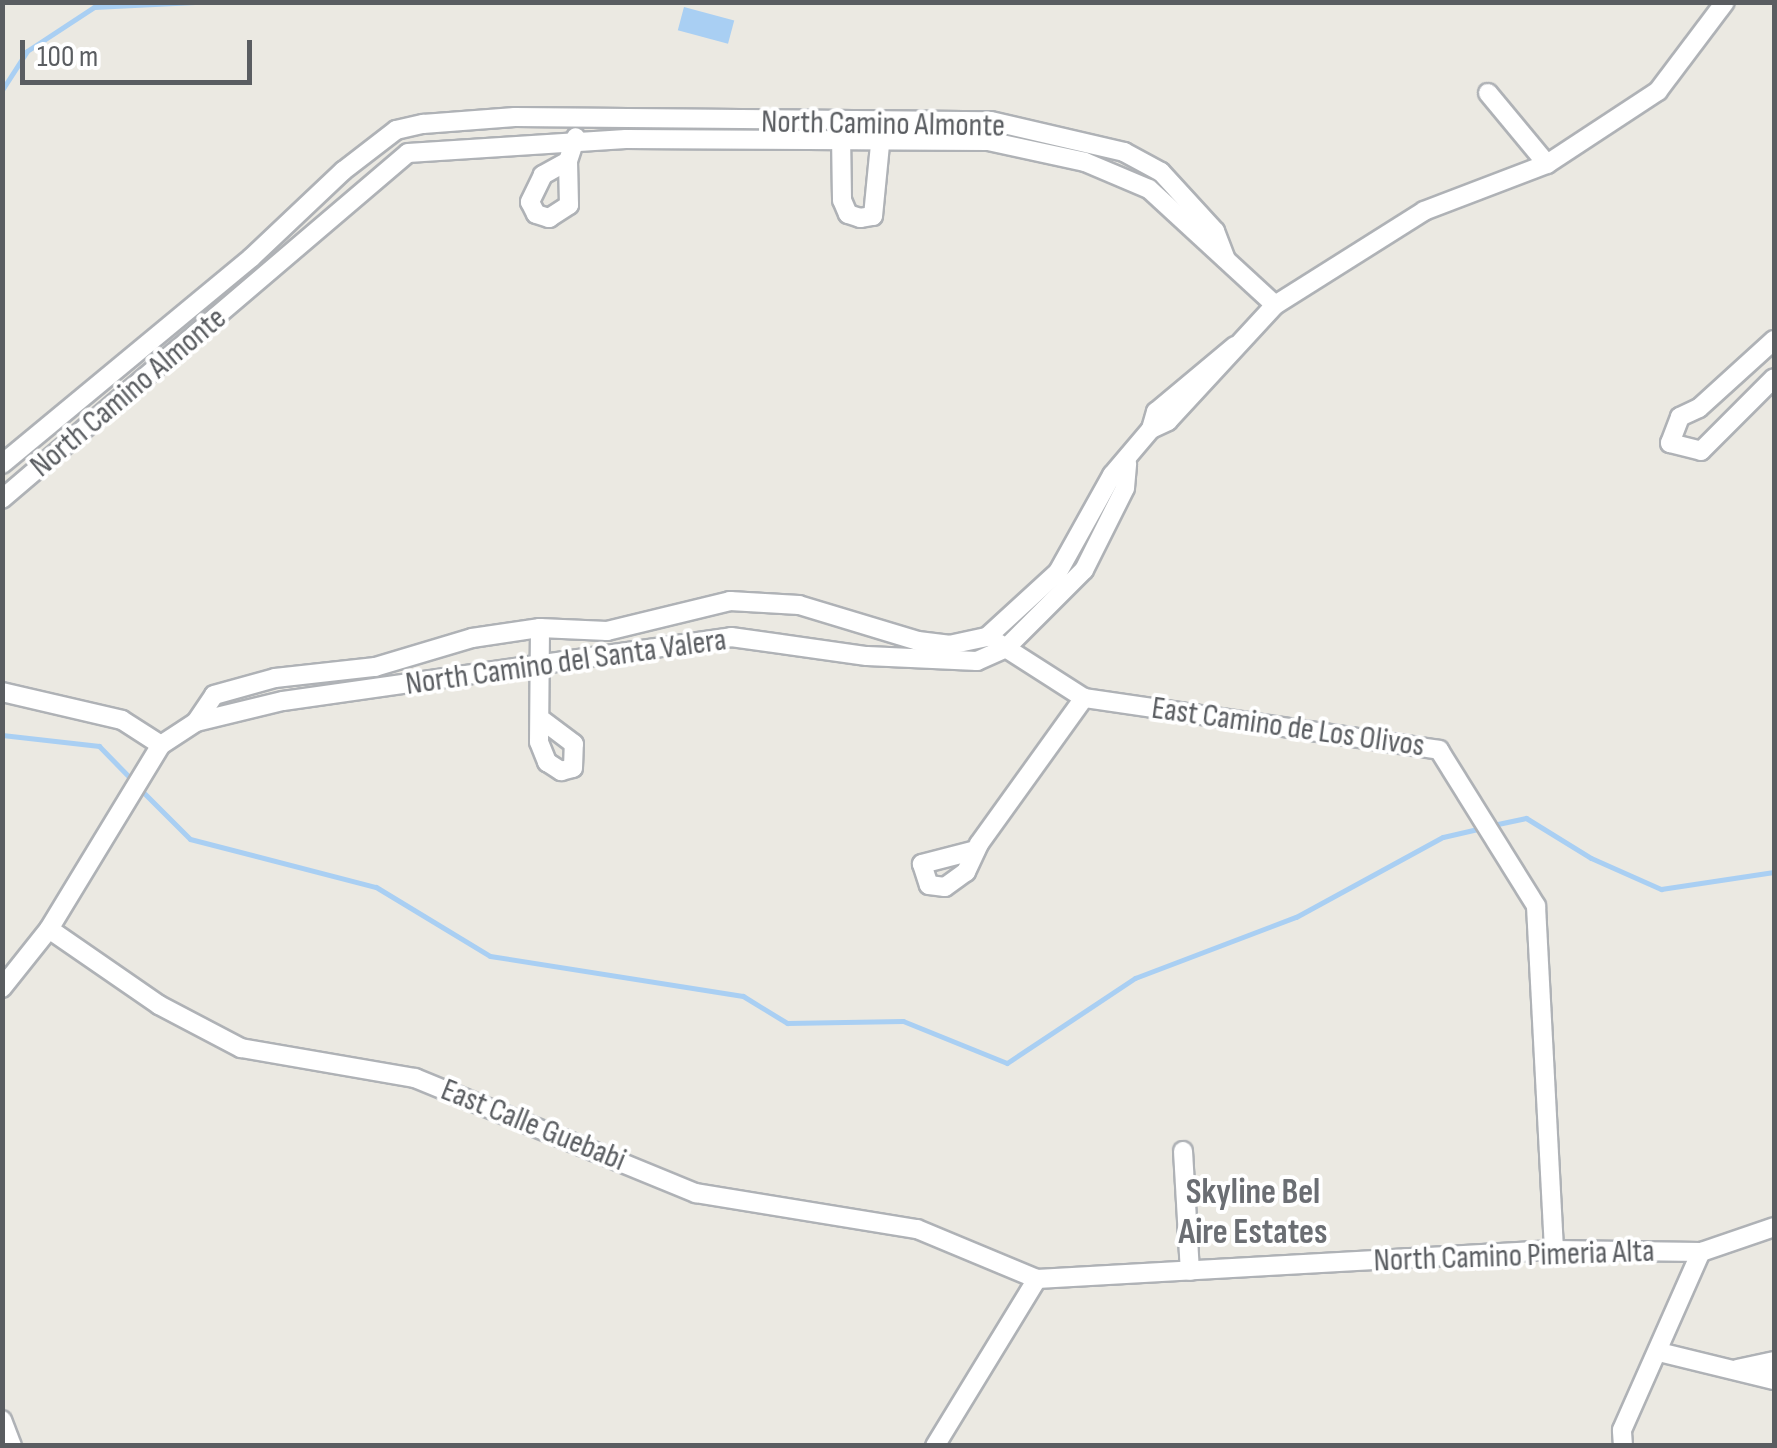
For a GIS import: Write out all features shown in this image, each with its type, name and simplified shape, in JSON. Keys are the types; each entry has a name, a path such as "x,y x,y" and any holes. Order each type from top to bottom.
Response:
{"street":[{"name":"North Camino del Santa Valera","path":"196,722 214,695 274,678 375,667 472,638 540,628 608,631 730,601 799,605 918,641 949,644 988,637 1058,572 1112,474 1128,463 1152,429 1156,412 1235,346 1275,306 1424,211 1547,164 1658,91 1726,2"},
{"path":"1488,93 1547,164"},
{"path":"568,161 576,143 578,118"},
{"name":"North Camino Almonte","path":"2,464 396,130 578,118 840,124 991,121 1124,152 1161,172 1215,230 1226,260"},
{"path":"840,124 842,200 848,214 860,218 873,216 881,122"},
{"name":"North Camino Almonte","path":"2,498 408,153 576,143 988,141 1116,171 1149,188 1226,260"},
{"path":"1226,260 1275,306"},
{"path":"1774,340 1699,408 1680,416 1670,443 1701,451 1774,378"},
{"path":"143,348 160,367"},
{"name":"North Camino del Santa Valera","path":"2,988 50,929 161,745 196,722 284,701 542,668 731,636 946,663 977,660 1006,648 1084,570 1124,488 1128,463"},
{"path":"540,628 544,721"},
{"name":"East Camino de Los Olivos","path":"988,637 1084,698 1440,750 1536,906 1554,1250"},
{"path":"2,692 122,720 161,745"},
{"path":"976,850 1084,698"},
{"name":"East Calle Guebabi","path":"50,929 160,1004 241,1048 414,1078 696,1193 916,1228 1037,1279"},
{"path":"1184,1151 1190,1271"},
{"name":"North Camino Pimeria Alta","path":"1037,1279 1554,1250 1701,1252 1774,1227"},
{"path":"1623,1446 1622,1430 1701,1252"},
{"path":"935,1446 1037,1279"},
{"path":"1658,1352 1774,1380"},
{"path":"1731,1371 1774,1361"},
{"path":"2,1420 12,1446"}],"water":[{"path":"684,7 734,20 728,44 678,30"}],"waterway":[{"path":"2,90 27,51 94,7 195,2"},
{"path":"2,735 99,746 134,782"},
{"path":"141,790 190,839 376,887 490,956 743,996 787,1023 903,1021 1007,1063 1135,978 1296,917 1443,837 1482,828"},
{"path":"1493,825 1526,818 1591,858 1661,889 1774,872"}],"district":[{"name":"Skyline Bel Aire Estates","path":"1253,1213"}]}
